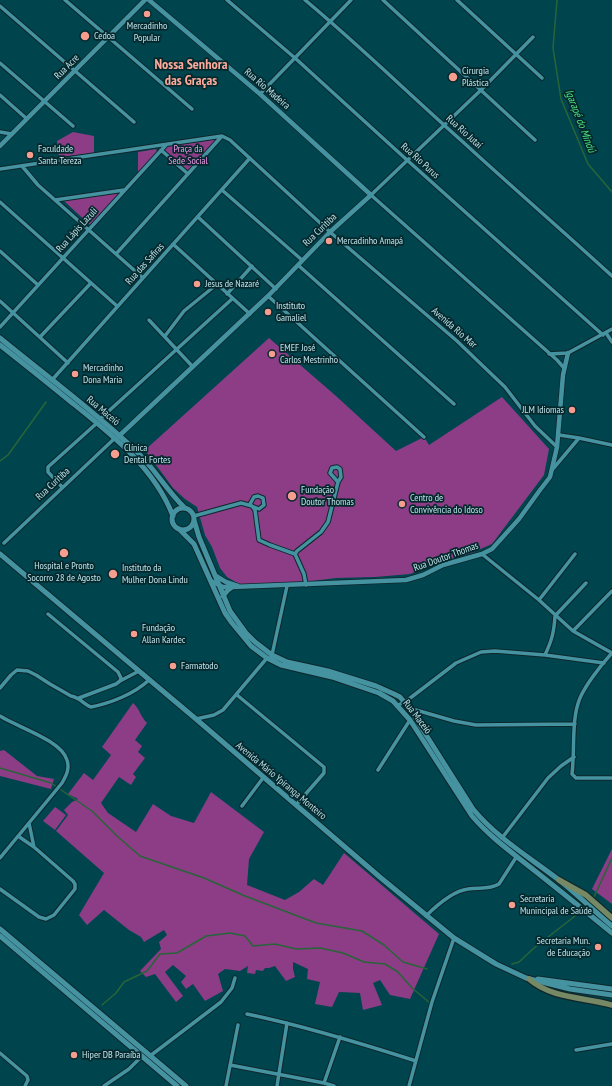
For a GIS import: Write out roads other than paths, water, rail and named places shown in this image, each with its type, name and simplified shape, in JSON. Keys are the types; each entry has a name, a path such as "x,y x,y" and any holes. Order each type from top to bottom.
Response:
{"main road":[{"name":"Rua Maceió","path":"0,338 52,380 142,458 185,508"},
{"name":"Rua Maceió","path":"0,345 99,421"},
{"name":"Rua Maceió","path":"117,437 161,490 173,516"},
{"path":"185,508 191,511 194,518 192,526 182,530 174,525 173,516 177,510 185,508"},
{"name":"Rua Maceió","path":"194,518 199,537 223,596 230,611 246,633 272,655 287,662 328,671 376,686 394,694 405,702 473,809 502,838 559,880 610,924"},
{"name":"Rua Maceió","path":"179,529 194,544 225,613 251,646 267,658 286,666 379,692 398,705 410,720 472,816 486,832 576,902 612,933"},
{"name":"Avenida Mário Ypiranga Monteiro","path":"0,554 426,916 454,938 496,964 529,979 570,989 612,995"},
{"path":"223,596 232,587"},
{"path":"559,880 586,895 612,918"},
{"path":"0,929 186,1086"},
{"path":"0,936 177,1086"},
{"path":"529,979 549,979 612,989"},
{"path":"529,979 539,987 569,997 612,1005"}],"street":[{"path":"66,0 192,109"},
{"name":"Rua Acre","path":"0,146 145,0"},
{"name":"Rua Rio Madeira","path":"149,0 260,94 371,195"},
{"name":"Rua Rio Purus","path":"227,0 295,58 407,160 612,342"},
{"name":"Rua Rio Jutaí","path":"305,0 612,276"},
{"path":"260,94 351,0"},
{"path":"383,0 535,140"},
{"path":"457,0 515,55 542,78"},
{"path":"0,6 134,122"},
{"name":"Rua Curitiba","path":"4,543 62,487 250,314 330,232 481,90 533,37"},
{"path":"0,63 73,126"},
{"path":"0,95 27,119"},
{"path":"0,132 12,134"},
{"path":"0,169 222,136"},
{"path":"116,254 222,136"},
{"name":"Avenida Rio Mar","path":"222,136 230,140 330,232 457,341 505,387 535,426 557,446"},
{"name":"Rua Lápis Lazuli","path":"0,327 166,145"},
{"path":"161,150 188,174"},
{"name":"Rua das Safiras","path":"52,380 250,158"},
{"path":"22,166 33,180 143,278"},
{"path":"55,200 124,190"},
{"path":"222,190 302,260"},
{"path":"371,195 564,368"},
{"path":"0,202 118,306"},
{"path":"198,217 276,289"},
{"path":"173,244 216,285 250,314"},
{"path":"0,251 38,285"},
{"path":"298,265 454,404"},
{"path":"227,294 252,266"},
{"path":"40,337 91,283"},
{"path":"165,336 184,311 216,285"},
{"path":"268,296 424,437"},
{"path":"62,487 48,470 48,467 232,299"},
{"path":"0,301 68,363"},
{"path":"149,320 193,367"},
{"path":"549,354 557,355 568,353 612,329"},
{"name":"Rua Doutor Thomas","path":"211,581 225,587 232,587 287,586 406,580 423,575 443,566 488,552 496,546 550,477 557,446 564,368 568,353"},
{"path":"558,435 612,445"},
{"name":"Rua Doutor Thomas","path":"552,471 579,438"},
{"path":"295,554 321,532 328,522 338,482"},
{"path":"194,518 241,503 252,506 255,510 259,540 270,546 295,554 304,574 306,585"},
{"path":"482,554 539,600 554,616 573,631 612,653 580,698 575,724 572,774 575,777 612,778"},
{"path":"539,600 575,554"},
{"name":"Rua Doutor Thomas","path":"216,576 226,582 240,586"},
{"path":"545,655 553,637 555,628 554,616 586,583"},
{"path":"272,655 287,586"},
{"path":"573,631 612,591"},
{"path":"48,614 118,672 120,681"},
{"path":"398,705 405,702 456,663 481,652 495,651 545,655 604,663"},
{"path":"196,719 214,715 223,710 267,658"},
{"path":"0,688 13,673 21,670 28,671 36,674 58,689 78,698 86,705 91,707 120,698 142,686 149,680"},
{"path":"78,698 110,687 139,671"},
{"path":"237,695 324,768 324,773 296,806"},
{"path":"409,708 454,722 476,725 575,724"},
{"path":"0,716 41,737 61,750 67,759 68,768 67,774 56,792 0,858"},
{"path":"378,770 410,720"},
{"path":"502,838 548,778 574,757"},
{"path":"242,806 263,778"},
{"path":"29,823 34,847"},
{"path":"0,889 39,917 46,919 54,915 74,891 75,886 73,881 34,847 18,836"},
{"path":"426,916 434,908 453,895 468,888 495,887 499,884 517,856"},
{"path":"409,1086 436,989 454,938"},
{"path":"150,1056 221,1002 232,988 235,978"},
{"path":"247,1014 340,1037 416,1061"},
{"path":"277,1086 287,1023"},
{"path":"226,1086 238,1025"},
{"path":"324,1083 340,1037"},
{"path":"576,1050 612,1044"},
{"path":"0,1053 27,1076 28,1082 25,1086"},
{"path":"104,1086 129,1069 142,1056"},
{"path":"230,1065 334,1086"}],"waterway":[{"name":"Igarapé do Mindú","path":"557,0 553,48 561,99 588,164 612,192"},
{"path":"0,461 8,455 46,402"},
{"path":"0,768 51,783 92,811 140,856 204,878 245,896 316,923 362,931 384,945 403,962 427,969"},
{"path":"594,897 612,858"},
{"path":"512,964 519,962 534,948 575,916"},
{"path":"102,1005 116,993 124,982 147,971 160,954 177,953 206,936 230,933 245,936 253,946 275,944 296,949 320,948 343,953 364,962 385,964 398,972 412,988 430,1003"}],"place":[{"name":"Mercadinho Popular","path":"147,14"},
{"name":"Cedoa","path":"85,36"},
{"name":"Cirurgia Plástica","path":"453,77"},
{"name":"Faculdade Santa Tereza","path":"30,155"},
{"name":"Mercadinho Amapá","path":"329,241"},
{"name":"Jesus de Nazaré","path":"197,284"},
{"name":"Instituto Gamaliel","path":"268,312"},
{"name":"EMEF José Carlos Mestrinho","path":"272,354"},
{"name":"Mercadinho Dona Maria","path":"75,374"},
{"name":"JLM Idiomas","path":"572,410"},
{"name":"Clínica Dental Fortes","path":"115,454"},
{"name":"Fundação Doutor Thomas","path":"292,496"},
{"name":"Centro de Convivência do Idoso","path":"402,504"},
{"name":"Hospital e Pronto Socorro 28 de Agosto","path":"64,553"},
{"name":"Instituto da Mulher Dona Lindu","path":"113,574"},
{"name":"Fundação Allan Kardec","path":"134,634"},
{"name":"Farmatodo","path":"173,666"},
{"name":"Secretaria Munincipal de Saúde","path":"512,905"},
{"name":"Secretaria Mun. de Educação","path":"598,947"},
{"name":"Hiper DB Paraíba","path":"74,1055"}],"district":[{"name":"Nossa Senhora das Graças","path":"191,74"}],"park label":[{"name":"Praça da Sede Social","path":"188,154"}]}
